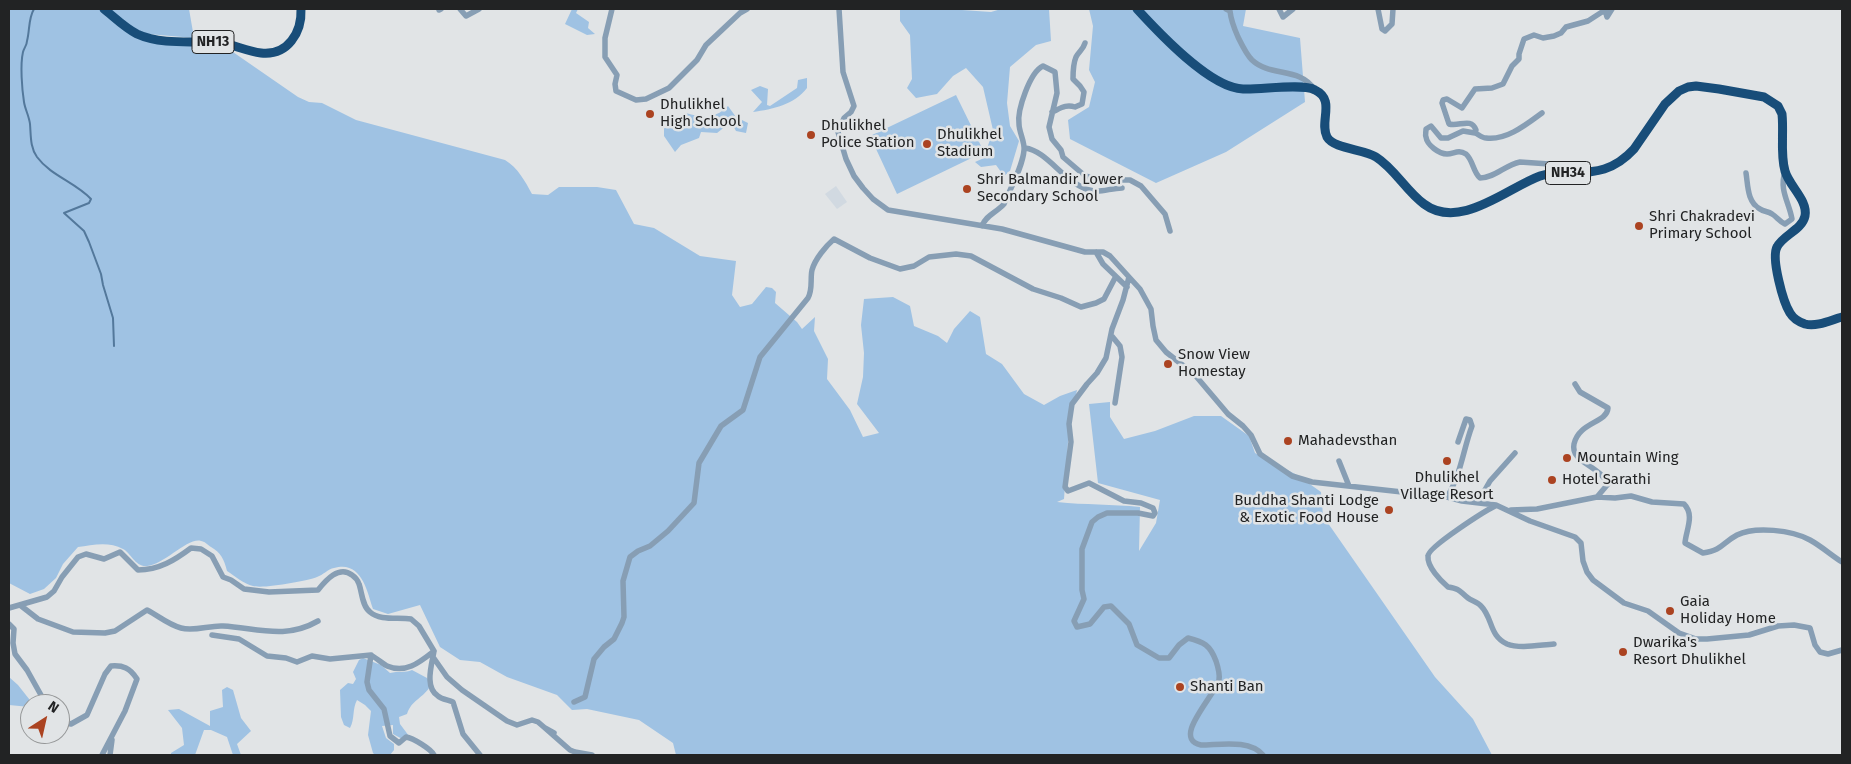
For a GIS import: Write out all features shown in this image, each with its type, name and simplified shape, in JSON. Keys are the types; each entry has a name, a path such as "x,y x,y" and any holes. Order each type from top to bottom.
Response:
{"highway":[{"name":"NH13","path":"104,9 136,33 147,38 220,43 262,53 270,53 289,45 299,29 301,9"},
{"path":"1136,9 1179,52 1206,73 1227,85 1243,89 1314,89"},
{"name":"NH34","path":"1314,89 1324,96 1327,102 1326,129 1327,137 1332,142 1374,155 1425,205 1444,212 1458,212 1479,206 1546,174 1594,172 1609,169 1627,157 1673,96 1679,91 1696,86 1764,97 1778,106 1782,114 1785,172 1805,208 1805,216 1802,222 1776,248 1774,257 1783,299 1793,318 1804,324 1822,323 1842,317"}],"street":[{"path":"460,9 466,16 479,9"},
{"path":"612,9 605,38 605,57 617,75 616,91 636,100 646,99 669,88 698,60 706,46 740,13 747,9"},
{"path":"839,9 843,72 854,106 840,125 838,132 846,160 854,176 873,199 888,210 1002,229 1084,252 1103,252 1110,256 1140,289 1151,309 1156,340 1166,352 1195,375 1228,414 1243,426 1260,454 1292,476 1312,482 1447,497 1462,501 1496,505 1530,521 1575,537 1581,543 1585,567 1593,580 1624,603 1648,611 1679,633 1696,639 1708,640 1749,635 1778,626 1804,626 1810,628 1815,645 1820,652 1828,654 1842,650"},
{"path":"1226,9 1230,11 1231,21 1244,50 1253,61 1264,67 1294,74 1308,81 1314,89"},
{"path":"1279,9 1283,17 1293,9"},
{"path":"1378,9 1382,29 1385,31 1392,24 1393,9"},
{"path":"1475,132 1475,126 1470,123 1454,126 1449,124 1442,103 1443,100 1447,99 1462,108 1475,89 1492,88 1503,84 1512,66 1519,59 1524,39 1534,35 1543,38 1554,36 1566,27 1588,21 1605,10 1607,17 1612,9"},
{"path":"1052,112 1064,106 1075,107 1082,104 1084,92 1073,79 1073,72 1077,55 1084,49 1085,42"},
{"path":"982,226 988,216 1004,204 1023,158 1025,148 1019,124 1019,114 1031,77 1038,68 1043,66 1055,72 1057,93 1049,127 1050,134 1061,150 1063,157 1084,175 1096,180 1130,180 1141,186 1165,214 1170,231"},
{"path":"1542,112 1518,130 1496,137 1485,138 1475,132 1463,131 1448,138 1441,138 1431,126 1426,129 1426,138 1429,144 1438,152 1447,154 1456,151 1464,153 1469,157 1476,175 1480,178 1488,178 1512,164 1520,162 1580,166 1594,172"},
{"path":"1025,148 1036,151 1079,185 1095,191 1122,188"},
{"path":"1746,173 1748,191 1753,202 1761,210 1770,212 1785,224 1792,218 1784,195 1783,179 1785,172"},
{"path":"574,702 585,697 594,659 614,639 622,623 624,617 623,581 630,557 650,546 668,532 694,503 699,463 721,426 743,410 760,357 812,292 812,269 828,244 834,239 870,258 900,269 914,266 929,258 956,254 971,256 1033,289 1081,307 1096,303 1104,298 1116,278"},
{"path":"1096,252 1103,264 1126,287"},
{"path":"1129,276 1106,358 1097,373 1072,404 1069,424 1071,442 1065,487 1068,491 1089,483 1124,501 1141,503 1152,508 1155,513 1153,516 1138,513 1107,513 1092,522 1082,549 1082,590 1084,599 1074,621 1077,627 1090,624 1104,606 1111,606 1129,624 1138,644 1159,658 1169,658 1179,645 1188,638 1200,641 1212,650 1218,668 1219,679 1213,693 1193,722 1190,738 1194,743 1201,744 1245,745 1255,748 1262,755"},
{"path":"1111,335 1120,346 1122,357 1115,403"},
{"path":"1575,384 1580,392 1608,408 1608,412 1601,419 1588,424 1578,434 1574,442 1574,450 1577,457 1604,477 1608,484 1597,497"},
{"path":"1447,497 1453,488 1463,461 1472,426 1470,420 1466,420 1464,423 1458,442"},
{"path":"1478,502 1490,481 1515,453"},
{"path":"1339,461 1349,486"},
{"path":"1509,510 1537,509 1597,497 1631,496 1652,502 1684,504 1689,512 1690,524 1685,543 1703,553 1716,551 1737,535 1763,530 1792,534 1810,540 1842,562"},
{"path":"1496,505 1472,519 1455,533 1430,549 1428,558 1431,566 1448,587 1460,589 1467,598 1480,604 1492,631 1498,639 1516,646 1554,644"},
{"path":"9,608 47,597 54,591 62,577 78,558 86,554 104,559 120,552 138,570 146,570 173,562 194,547 201,548 212,556 223,577 231,580 244,590 269,592 318,590 327,579 341,571 346,571 354,576 359,584 368,611 377,616 391,619 411,618 415,621 447,677 462,690 507,721 517,725 532,720 538,722 570,750 592,755"},
{"path":"20,605 38,619 74,632 105,633 115,631 147,610 163,621 183,629 225,626 247,628 255,631 288,632 310,626 318,621"},
{"path":"9,624 14,629 13,643 15,654 27,670 40,694"},
{"path":"212,635 239,639 267,656 286,658 294,662 302,661 312,656 330,659 371,655 385,665 394,668 416,666 433,654"},
{"path":"433,654 430,673 432,690 438,697 453,702 463,734 480,755"},
{"path":"371,655 367,682 369,690 384,710 390,736 399,743 406,737 413,738 426,749 432,751 434,755"},
{"path":"70,724 87,715 105,674 111,666 126,668 132,672 137,679 131,698 102,755"},
{"path":"545,728 554,733"},
{"path":"110,755 114,733"}],"shaded area":[{"path":"9,9 99,9 135,36 213,45 230,50 298,97 309,102 322,103 356,120 505,160 517,171 532,194 548,195 559,187 597,187 616,190 634,224 654,228 700,256 736,261 732,295 740,307 752,304 766,287 772,288 776,292 775,303 797,322 802,329 815,317 814,331 828,359 827,379 850,410 863,437 879,433 857,404 863,377 864,353 861,325 864,299 893,297 910,306 914,326 938,336 947,343 954,329 970,311 980,317 986,354 1002,364 1024,394 1044,405 1060,396 1077,390 1069,428 1064,499 1057,502 1140,507 1139,551 1156,523 1160,500 1098,483 1089,404 1110,402 1110,417 1124,439 1155,431 1194,416 1221,416 1249,436 1255,453 1297,475 1321,492 1323,516 1435,677 1473,719 1492,755 676,755 673,743 639,720 587,709 572,710 557,695 507,677 480,662 460,660 440,647 420,605 388,614 373,609 361,578 351,568 334,568 312,579 258,587 246,584 227,571 220,554 202,541 189,543 161,561 147,566 136,562 126,551 106,544 78,547 63,564 56,578 44,589 30,594 9,583"},
{"path":"107,9 189,9 194,38 148,34 136,30"},
{"path":"572,9 578,9 576,13 589,22 588,28 595,34 587,35 565,24"},
{"path":"900,9 961,9 991,12 1001,9 1049,9 1051,41 1036,45 1010,67 1007,103 1010,126 1019,141 1010,171 1004,176 996,165 981,167 975,162 984,158 993,130 983,87 966,68 953,76 937,94 916,98 907,88 912,79 910,35 900,21"},
{"path":"1089,9 1246,9 1243,26 1300,38 1305,102 1226,152 1156,183 1070,139 1068,120 1089,107 1095,82 1089,70 1093,26"},
{"path":"807,78 807,88 796,99 775,108 753,112 762,102 751,90 760,86 768,89 767,105 770,106 797,88 798,80"},
{"name":"Dhulikhel Stadium","path":"956,95 984,152 897,194 870,136"},
{"path":"728,106 736,117 748,123 746,133 736,131 731,122 717,133 701,132 699,138 681,145 675,152 664,136 664,128 668,124 677,129 686,113 708,116 718,113"},
{"path":"836,186 847,202 837,209 825,194"},
{"path":"363,658 381,665 390,673 412,670 427,678 431,685 412,705 407,714 399,717 400,724 409,736 404,740 393,734 393,725 382,726 386,738 394,744 394,750 390,755 375,755 373,753 368,735 371,711 365,705 357,700 350,728 344,725 341,717 340,690 348,683 353,684 356,679 353,672 359,660"},
{"path":"9,677 25,694 20,694 20,706 9,705"},
{"path":"227,687 233,690 241,718 251,731 237,744 241,755 233,755 227,737 211,730 204,730 195,755 171,755 171,753 184,745 182,728 168,710 179,709 210,726 210,711 223,707 222,690"}],"waterway":[{"path":"34,9 30,21 27,44 23,52 21,70 24,102 32,145 37,157 43,164 91,199 89,203 64,213 84,231 89,242 101,274 113,318 114,346"}],"place":[{"name":"Dhulikhel High School","path":"650,114"},
{"name":"Dhulikhel Police Station","path":"811,135"},
{"name":"Dhulikhel Stadium","path":"927,144"},
{"name":"Shri Balmandir Lower Secondary School","path":"967,189"},
{"name":"Shri Chakradevi Primary School","path":"1639,226"},
{"name":"Snow View Homestay","path":"1168,364"},
{"name":"Mahadevsthan","path":"1288,441"},
{"name":"Mountain Wing","path":"1567,458"},
{"name":"Dhulikhel Village Resort","path":"1447,461"},
{"name":"Hotel Sarathi","path":"1552,480"},
{"name":"Buddha Shanti Lodge & Exotic Food House","path":"1389,510"},
{"name":"Gaia Holiday Home","path":"1670,611"},
{"name":"Dwarika's Resort Dhulikhel","path":"1623,652"},
{"name":"Shanti Ban","path":"1180,687"}]}
